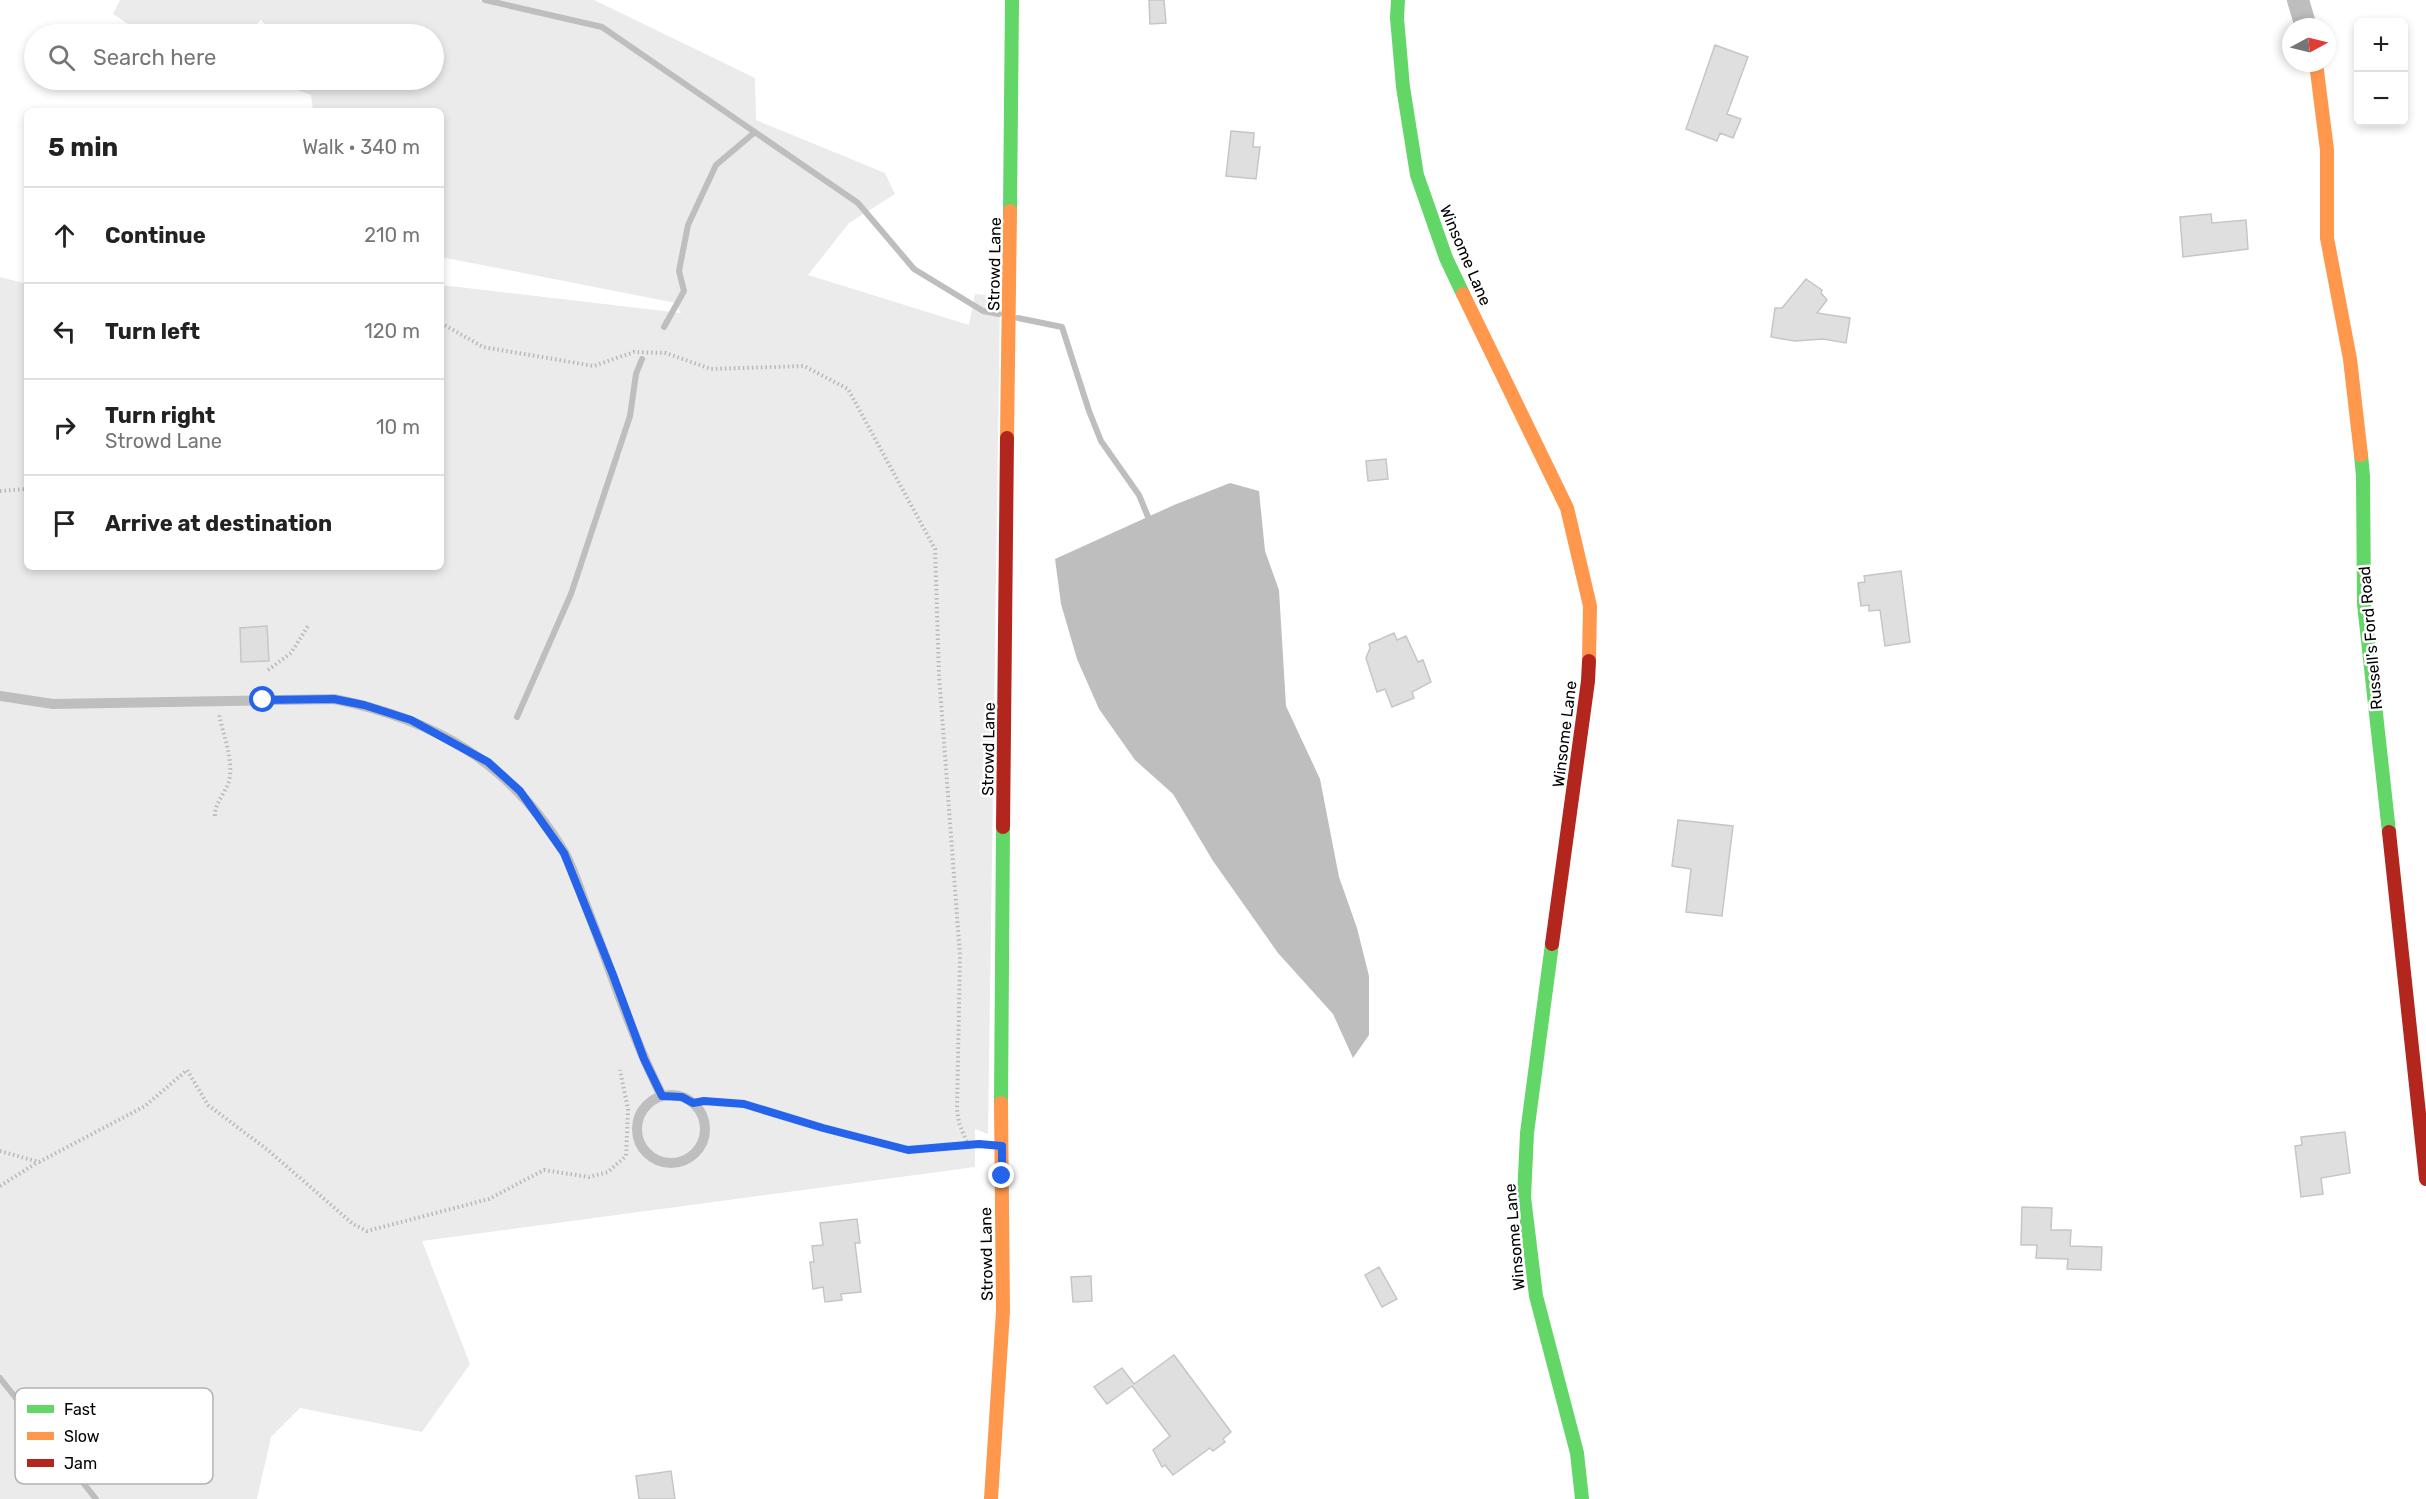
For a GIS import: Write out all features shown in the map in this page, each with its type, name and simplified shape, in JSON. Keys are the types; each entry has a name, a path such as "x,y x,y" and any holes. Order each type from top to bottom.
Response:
{"street":[{"name":"Strowd Lane","path":"991,1499 1003,1311 1000,1060 1012,0"},
{"name":"Winsome Lane","path":"1398,0 1397,18 1403,87 1416,175 1446,258 1567,508 1590,606 1588,681 1527,1133 1524,1197 1536,1296 1577,1453 1581,1499"},
{"path":"2298,0 2303,18"},
{"name":"Russell's Ford Road","path":"2317,72 2327,150 2327,238 2350,359 2363,476 2364,604 2426,1179"}],"lane":[{"path":"0,696 53,704 334,699 364,705 411,720 488,762 520,791 564,853 644,1059 662,1096"},
{"path":"662,1096 682,1097 693,1103 705,1122 702,1144 695,1154 685,1161 671,1163 651,1156 643,1147 638,1131 643,1111 651,1102 662,1096"}],"path":[{"path":"444,325 483,347 594,366 634,352 666,353 711,369 804,366 848,390 935,549 939,675 960,956 957,1110 959,1123 968,1145"},
{"path":"0,491 24,489"},
{"path":"268,670 291,653 308,626"},
{"path":"215,816 215,807 228,783 230,770 219,714"},
{"path":"0,1186 39,1162 145,1106 187,1070 208,1105 269,1151 353,1224 367,1231 489,1199 544,1170 589,1177 608,1173 626,1156 628,1109 620,1070"},
{"path":"693,1103 704,1101 744,1104 908,1150 968,1145 1002,1146"},
{"path":"0,1151 39,1162"}],"shaded area":[{"path":"120,0 594,0 755,78 756,120 885,173 895,194 849,223 808,275 969,325 975,294 1000,297 988,1134 975,1129 975,1167 422,1241 470,1364 422,1432 300,1408 271,1437 257,1499 0,1499 0,277 24,283 24,570 444,570 444,285 681,313 676,303 444,258 444,108 313,108 311,95 297,90 444,90 444,24 265,24 261,20 257,24 128,24 113,14"},
{"path":"1230,483 1259,491 1265,551 1279,590 1286,706 1320,779 1339,877 1357,928 1369,976 1369,1035 1353,1058 1333,1014 1278,953 1213,861 1173,794 1135,760 1099,709 1077,659 1061,604 1055,559 1174,505"}],"building":[{"path":"1149,0 1164,0 1166,23 1150,24"},
{"path":"1715,45 1748,57 1727,114 1741,119 1733,138 1720,133 1717,141 1686,129"},
{"path":"1231,131 1254,133 1253,147 1260,147 1256,179 1226,176"},
{"path":"2211,214 2212,223 2246,220 2248,249 2183,257 2180,217"},
{"path":"1806,279 1822,290 1821,293 1827,300 1817,313 1850,318 1846,343 1823,339 1795,341 1771,337 1775,308 1782,308"},
{"path":"1386,459 1388,479 1368,481 1366,461"},
{"path":"1901,571 1910,642 1885,646 1880,610 1869,611 1869,605 1861,606 1858,583 1865,582 1864,576"},
{"path":"267,626 269,661 241,662 240,628"},
{"path":"1394,633 1397,640 1406,636 1418,662 1423,660 1431,682 1412,692 1414,698 1392,707 1385,689 1377,692 1366,658 1370,648 1369,644"},
{"path":"1678,820 1733,826 1722,916 1686,912 1691,869 1672,866"},
{"path":"2345,1132 2350,1173 2321,1178 2323,1194 2301,1197 2295,1146 2302,1145 2301,1137"},
{"path":"2022,1207 2052,1208 2051,1230 2071,1230 2070,1246 2102,1247 2101,1270 2067,1269 2068,1259 2036,1258 2037,1245 2021,1245"},
{"path":"857,1219 860,1243 855,1243 861,1292 841,1294 842,1300 825,1302 823,1287 813,1289 810,1262 814,1262 812,1246 823,1245 820,1223"},
{"path":"1379,1267 1397,1299 1382,1307 1365,1275"},
{"path":"1091,1276 1092,1301 1073,1302 1071,1277"},
{"path":"1174,1355 1231,1432 1223,1439 1225,1442 1213,1451 1210,1448 1173,1475 1165,1465 1162,1467 1153,1450 1170,1436 1132,1386 1107,1404 1094,1387 1122,1368 1134,1384"},
{"path":"671,1471 675,1499 639,1499 636,1476"}],"waterway":[{"path":"485,0 602,27 858,203 914,269 983,311 999,314"},
{"path":"664,327 684,291 679,271 688,225 716,165 755,132"},
{"path":"1018,318 1062,327 1101,441 1139,495 1151,524"},
{"path":"517,717 571,594 630,416 636,374 642,359"},
{"path":"0,1378 15,1397"},
{"path":"84,1484 96,1499"}],"traffic: fast":[{"path":"1010,211 1012,0"},
{"path":"1398,0 1397,18 1403,87 1417,175 1446,258 1463,294"},
{"path":"2361,455 2364,604 2389,832"},
{"path":"1001,1103 1003,827"},
{"path":"1552,944 1527,1133 1524,1197 1536,1296 1577,1453 1582,1499"}],"traffic: slow":[{"path":"2317,72 2327,150 2327,238 2350,359 2361,455"},
{"path":"1007,438 1010,211"},
{"path":"1463,294 1567,508 1590,606 1589,661"},
{"path":"991,1499 1003,1311 1001,1103"}],"traffic: jam":[{"path":"1003,827 1007,438"},
{"path":"1552,944 1589,661"},
{"path":"2389,832 2426,1179"}],"route":[{"path":"263,700 334,699 364,705 411,720 488,762 520,791 564,853 644,1059 662,1096 682,1097 693,1103 704,1101 744,1104 908,1150 979,1144 1002,1146 1002,1176"}]}
